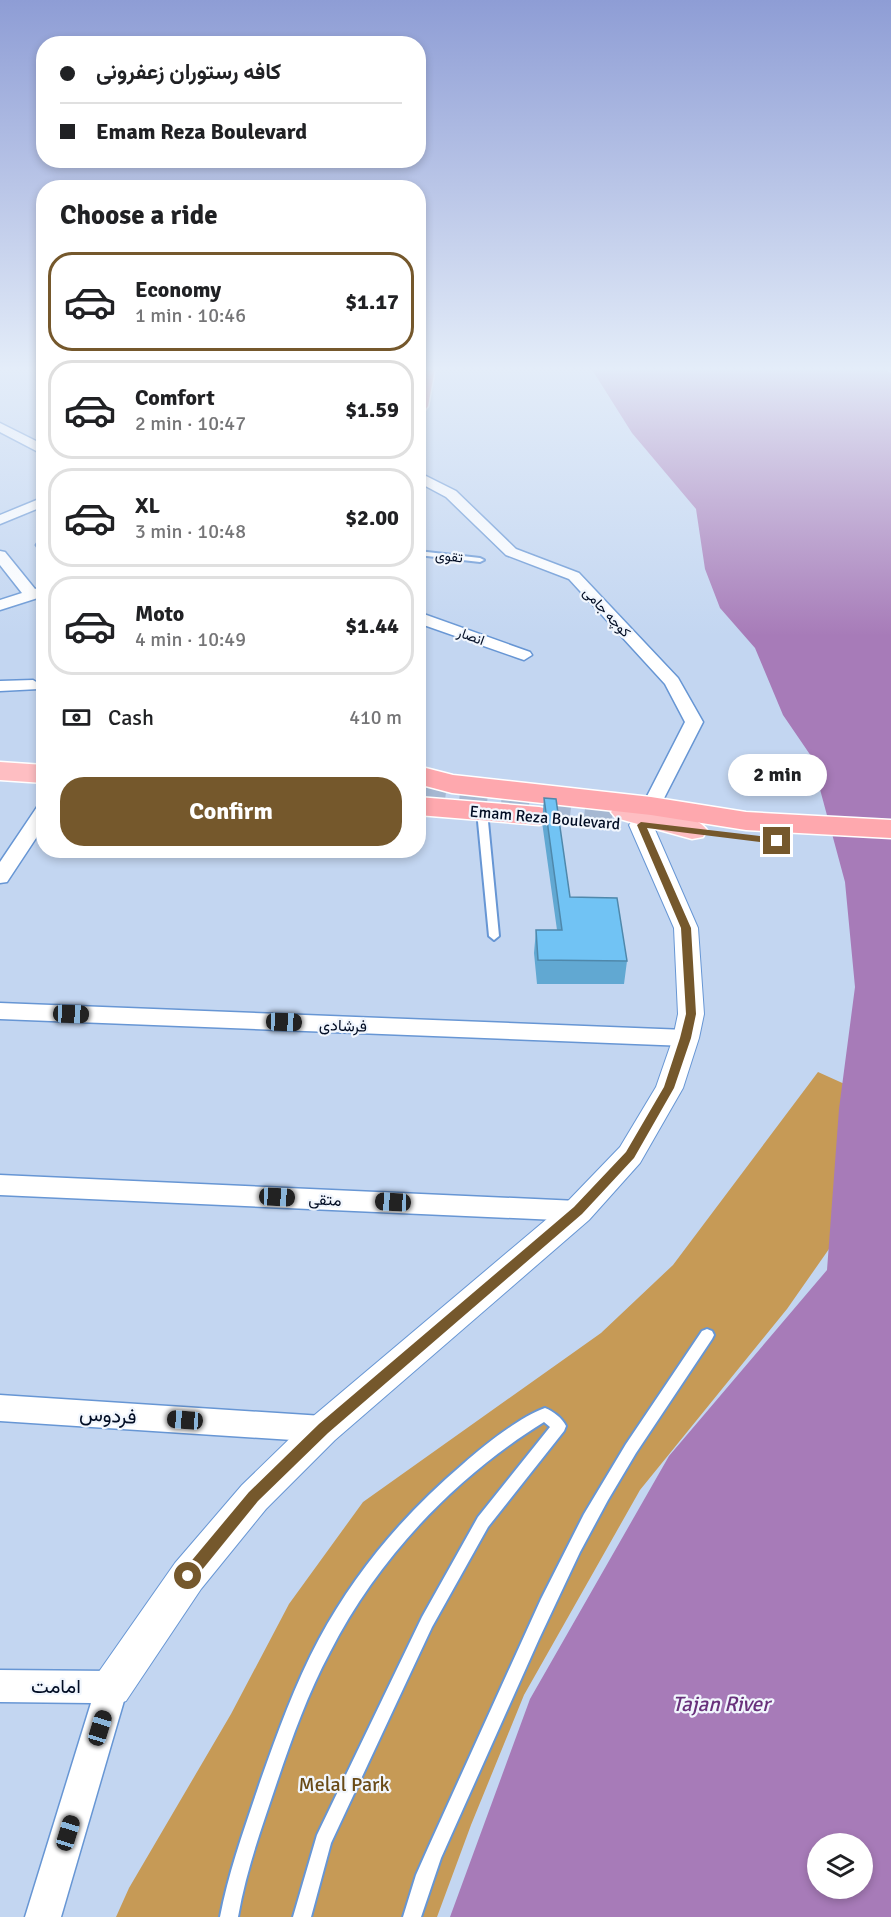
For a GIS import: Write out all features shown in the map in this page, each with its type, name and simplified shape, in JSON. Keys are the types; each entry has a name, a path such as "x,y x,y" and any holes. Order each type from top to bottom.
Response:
{"highway":[{"name":"Emam Reza Boulevard","path":"426,777 452,784 639,814 692,830 809,834"},
{"name":"Emam Reza Boulevard","path":"426,807 482,812 639,814 746,821 809,834"},
{"path":"809,834 891,829"},
{"path":"809,834 891,849"}],"main road":[{"path":"0,771 36,773"},
{"path":"0,782 36,784"}],"street":[{"name":"کوچه جامی","path":"426,480 451,494 511,552 574,576 672,682 694,722 639,814"},
{"path":"0,520 36,504"},
{"path":"0,505 18,512"},
{"path":"0,555 36,591"},
{"path":"0,605 36,594"},
{"name":"انصار","path":"426,620 524,655"},
{"path":"0,686 33,685"},
{"path":"43,1917 112,1687 203,1558 254,1497 323,1428 578,1211 630,1155 669,1088 686,1038 691,1014 686,928 639,814"},
{"path":"0,877 36,823"},
{"name":"فرشادی","path":"0,1011 686,1038"},
{"name":"متقی","path":"0,1185 578,1211"},
{"name":"فردوس","path":"0,1408 323,1428"},
{"name":"امامت","path":"0,1686 112,1687"}],"lane":[{"name":"تقوی","path":"426,554 480,560"},
{"path":"482,812 494,936"},
{"path":"412,1917 416,1900 522,1657 590,1518 654,1413 707,1335"},
{"path":"229,1917 248,1839 289,1723 325,1644 347,1605 385,1554 437,1496 514,1431 544,1414 559,1426 483,1522 427,1622 323,1841 302,1917"}],"green space":[{"name":"Melal Park","path":"818,1072 891,1105 878,1179 787,1309 640,1490 524,1695 471,1825 437,1917 116,1917 129,1888 231,1714 289,1604 363,1502 601,1333 673,1265"}],"water":[{"name":"Tajan River","path":"653,457 891,457 891,1917 450,1917 530,1699 669,1456 827,1270 839,1109 855,987 845,882 811,756 783,715 755,648 720,608 705,569 696,509"}],"building":[{"path":"544,798 556,799 570,897 617,898 627,961 538,960 536,930 562,930"}],"tunnel":[{"path":"426,791 626,812"}],"route":[{"path":"188,1576 254,1497 323,1428 578,1211 630,1155 669,1088 686,1038 691,1014 686,928 641,825 777,841"}]}
